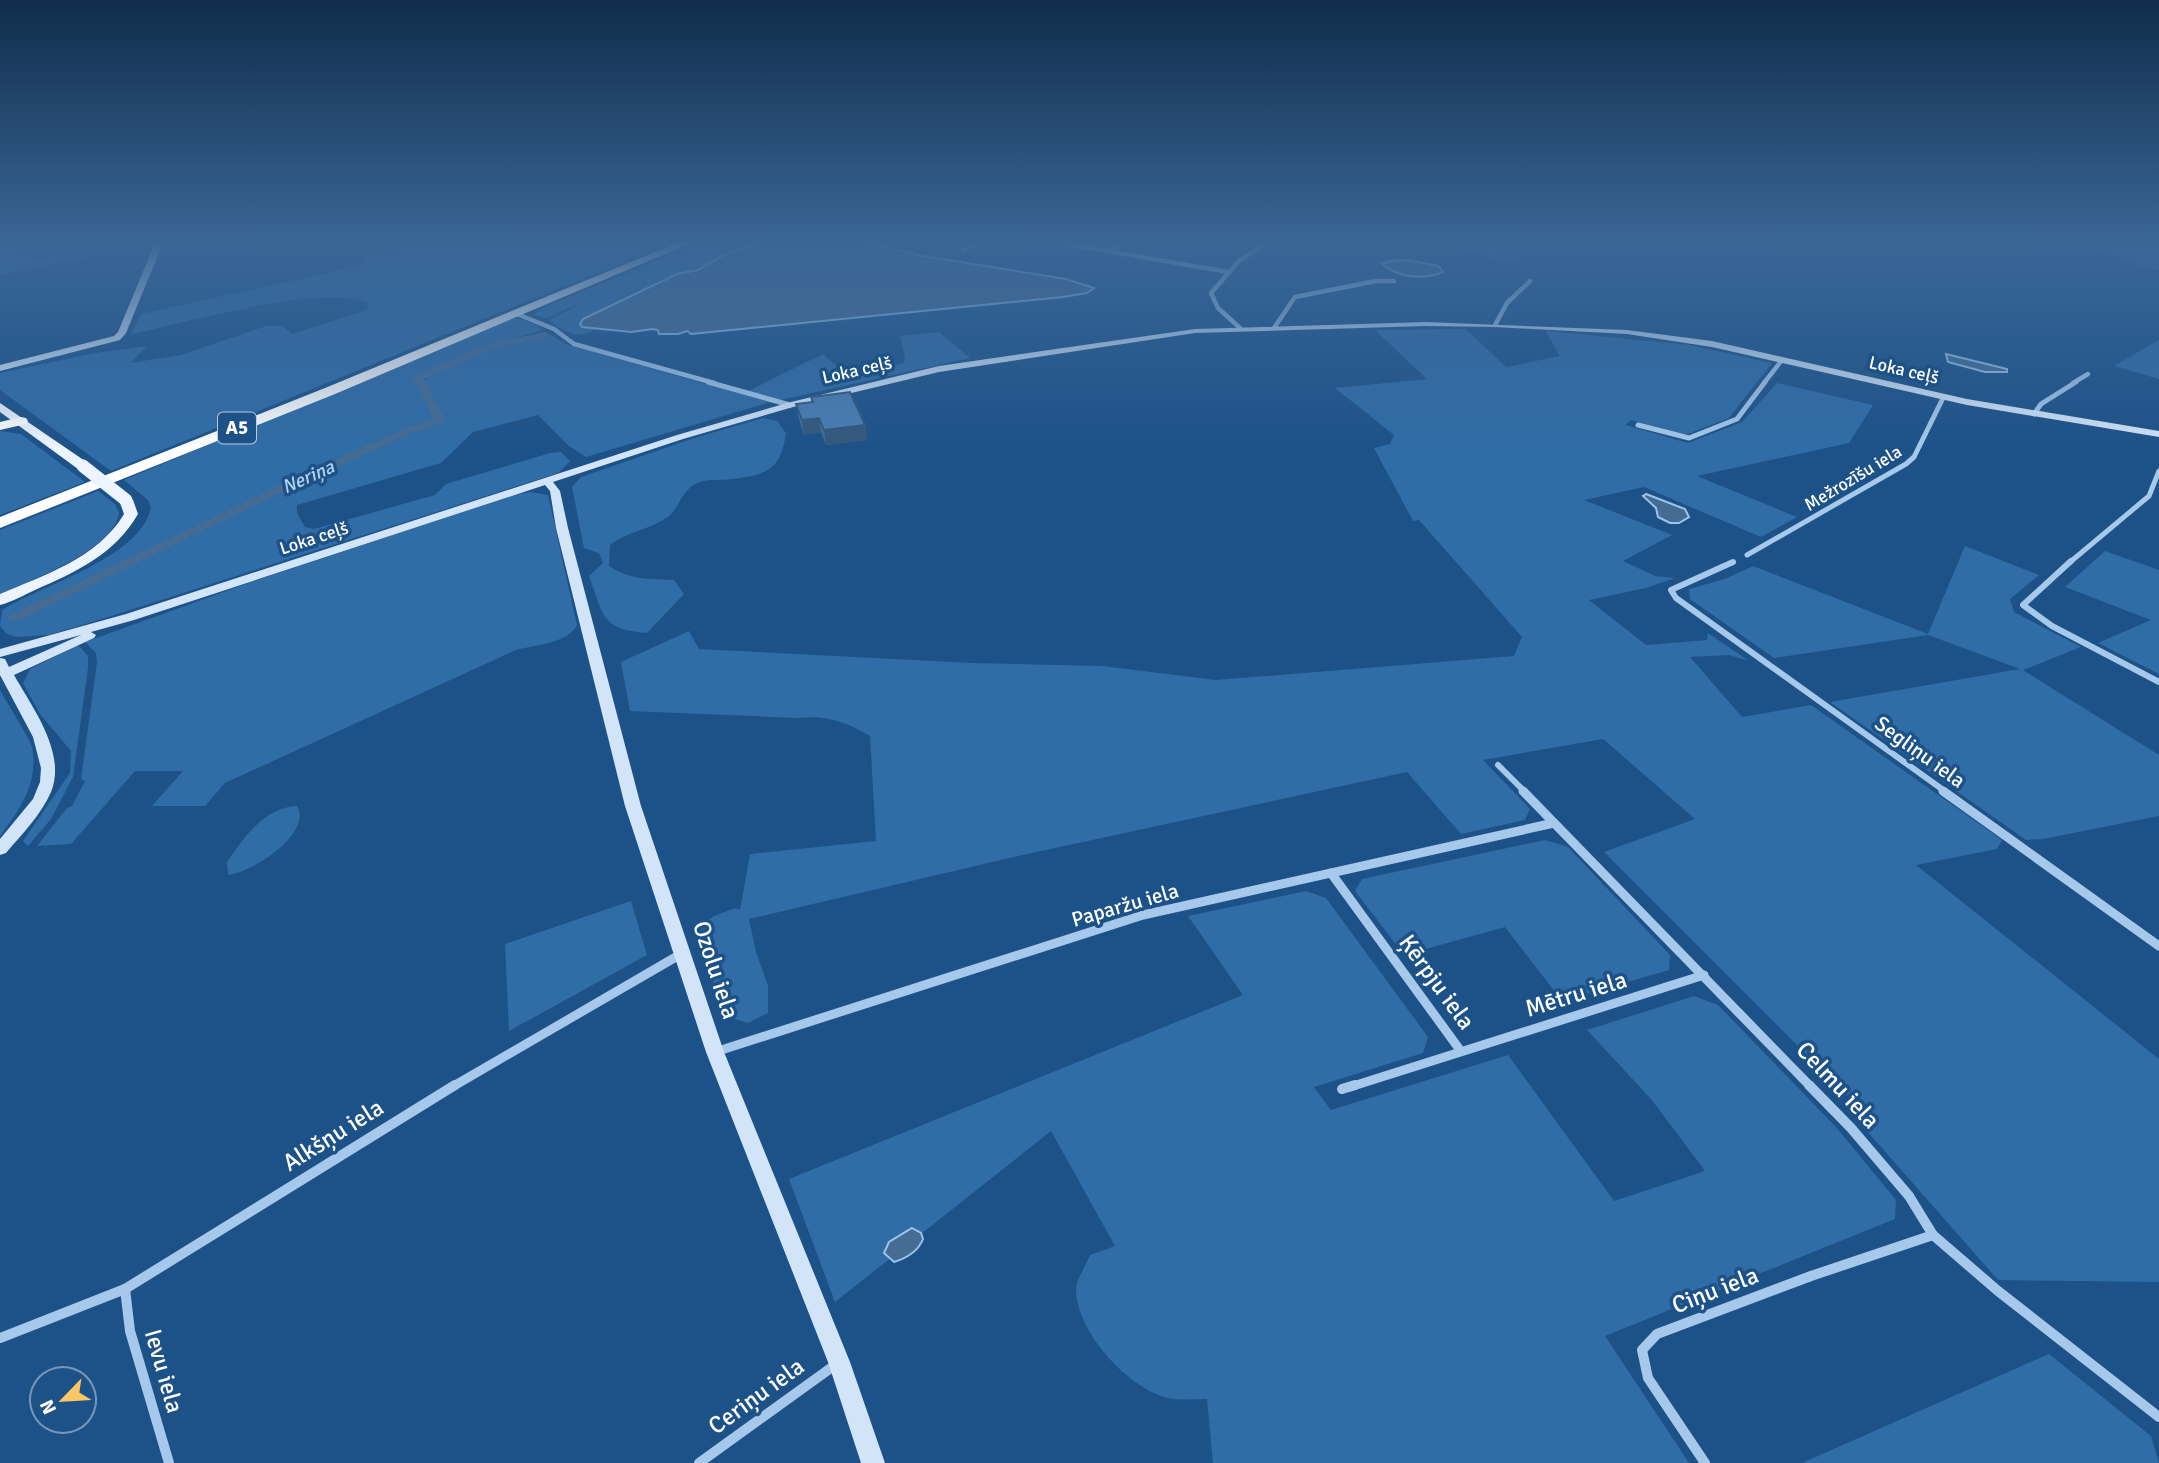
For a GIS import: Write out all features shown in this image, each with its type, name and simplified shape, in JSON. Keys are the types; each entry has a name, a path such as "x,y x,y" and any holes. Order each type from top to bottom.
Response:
{"highway":[{"name":"A5","path":"0,521 31,511 523,311"},
{"path":"0,426 21,421"}],"main road":[{"path":"0,368 117,338 122,333 131,311"},
{"name":"Loka ceļš","path":"0,653 130,617 680,436 790,405 939,369 1168,334 1240,328 1495,325 1615,331 1687,340 1943,397 2159,434"},
{"path":"0,407 126,500 131,514 117,537 64,570 0,600"},
{"name":"Ozolu iela","path":"547,481 555,491 633,806 715,1052 839,1362 873,1463"},
{"name":"Loka ceļš","path":"3,668 130,617"},
{"path":"0,849 37,803 47,783 48,763 43,744 3,668"}],"street":[{"path":"1223,311 1240,328"},
{"path":"1274,328 1284,311"},
{"path":"1495,325 1502,311"},
{"path":"517,314 554,329 574,344 790,405"},
{"path":"1638,425 1689,438 1737,419 1783,360"},
{"path":"2034,414 2041,404 2088,374"},
{"name":"Mežrozīšu iela","path":"1747,555 1906,464 1914,457 1943,397"},
{"path":"2159,471 2149,496 2096,538 2023,605 2052,626 2159,682"},
{"name":"Segliņu iela","path":"1733,562 1679,584 1671,590 1676,598 2159,946"},
{"name":"Celmu iela","path":"1498,765 1851,1128 1909,1196 1933,1236 1998,1292 2159,1417"},
{"name":"Paparžu iela","path":"715,1052 1143,915 1554,823"},
{"name":"Ķērpju iela","path":"1331,873 1460,1050 1342,1089"},
{"name":"Alkšņu iela","path":"0,1338 125,1289 425,1102 655,966 683,953"},
{"name":"Mētru iela","path":"1460,1050 1704,975"},
{"name":"Ciņu iela","path":"1705,1463 1648,1378 1642,1350 1657,1335 1811,1276 1933,1236"},
{"name":"Ievu iela","path":"125,1289 130,1331 169,1463"},
{"name":"Ceriņu iela","path":"699,1463 839,1362"}],"shaded area":[{"path":"153,311 232,311 131,334 141,314"},
{"path":"362,311 503,311 111,471 0,390 0,373 95,353 147,346 130,363 181,355 266,326 282,326 292,334"},
{"path":"538,311 561,311 547,318 533,315"},
{"path":"566,311 597,311 583,318 582,327 595,329 589,333 571,333 549,320"},
{"path":"599,311 919,311 691,334 687,331 659,334 658,330 653,329 631,332 582,327 580,324 583,319"},
{"path":"518,318 542,330 495,344 417,378 435,417 434,421 411,431 441,421 424,381 431,374 499,345 551,335 568,345 742,394 823,354 841,370 903,364 905,358 900,336 939,332 970,358 767,403 586,457 569,446 538,415 473,432 441,463 297,505 297,513 305,527 314,529 435,495 446,484 550,453 561,452 570,461 558,473 48,635 16,637 7,634 0,626 2,610 109,556 143,526 151,508 148,500 124,480 511,319","holes":["390,439 306,477 268,500 306,475"]},
{"path":"1466,329 1506,367 1560,356 1546,331 1689,345 1772,363 1729,418 1688,434 1674,433 1631,420 1625,425 1688,443 1742,422 1777,383 1873,405 1849,443 1697,476 1797,517 1761,537 1644,487 1584,500 1672,535 1623,561 1655,576 1675,578 1646,588 1589,600 1646,645 1707,640 1708,633 1749,661 1729,655 1690,657 1742,717 1811,705 2002,840 1997,849 1916,865 2159,1059 2159,1282 1998,1280 1859,1122 1866,1114 1604,852 1695,819 1603,739 1483,760 1530,809 1525,820 1461,834 1407,772 1018,856 749,919 756,952 768,986 768,1013 748,1023 725,1016 695,929 714,916 735,908 740,910 750,854 876,841 870,736 844,723 818,718 630,711 621,662 689,631 699,649 972,663 1102,666 1216,680 1514,656 1522,637 1419,520 1413,521 1374,448 1390,444 1394,435 1335,388 1427,379 1375,330"},
{"path":"2159,340 2159,379 2114,366"},
{"path":"1946,354 2007,369 2007,372 1985,372 1948,362"},
{"path":"763,418 777,421 786,433 781,455 771,468 755,475 695,484 668,517 610,545 609,566 632,576 674,580 684,594 647,633 612,624 602,611 589,576 603,563 599,553 584,548 572,487 581,477 694,438"},
{"path":"0,431 21,434 85,482 0,515"},
{"path":"98,491 115,504 119,513 114,527 103,539 69,562 0,594 0,530"},
{"path":"530,492 548,495 577,625 567,636 516,650 225,783 205,806 152,806 183,771 135,771 71,844 37,846 67,808 72,806 85,781 81,779 97,662 96,653 85,642 257,580"},
{"path":"1646,494 1685,509 1689,517 1679,523 1670,523 1658,517 1656,508 1643,496"},
{"path":"1965,546 2039,575 2010,599 2014,612 2081,647 2023,670 2159,755 2159,816 2026,840 1830,702 2020,669 1928,635 1774,658 1690,599 1689,589 1725,579 1753,566 1928,634"},
{"path":"2105,551 2159,570 2159,674 2098,643 2151,620 2065,587"},
{"path":"78,645 88,656 88,668 73,777 51,819 28,846 23,841 70,773 71,751 40,714 23,683 30,669"},
{"path":"0,690 32,747 33,772 26,795 0,836"},
{"path":"297,806 300,817 288,840 264,860 228,875 227,862 256,825 275,812"},
{"path":"1545,840 1568,847 1670,955 1669,970 1562,1001 1505,927 1404,955 1355,891 1362,879"},
{"path":"1306,891 1326,898 1428,1037 1423,1053 1314,1087 1331,1110 1508,1055 1614,1201 1705,1171 1651,1099 1587,1030 1694,996 1718,1005 1836,1127 1896,1200 1895,1219 1605,1336 1689,1463 1213,1463 1207,1399 1169,1398 1149,1391 1106,1355 1085,1323 1076,1290 1079,1277 1090,1255 1115,1246 1051,1131 835,1302 789,1179 1243,995 1188,916"},
{"path":"631,901 647,955 509,1031 505,944"},
{"path":"912,1228 921,1233 921,1244 912,1254 894,1262 884,1253 889,1242"},
{"path":"2049,1354 2151,1436 2159,1463 1802,1463"}],"building":[{"path":"850,392 865,425 824,430 819,418 802,420 796,404 813,402 811,397"}],"waterway":[{"name":"Neriņa","path":"14,617 305,477 408,431 440,420 418,378 495,345 545,335"}]}
